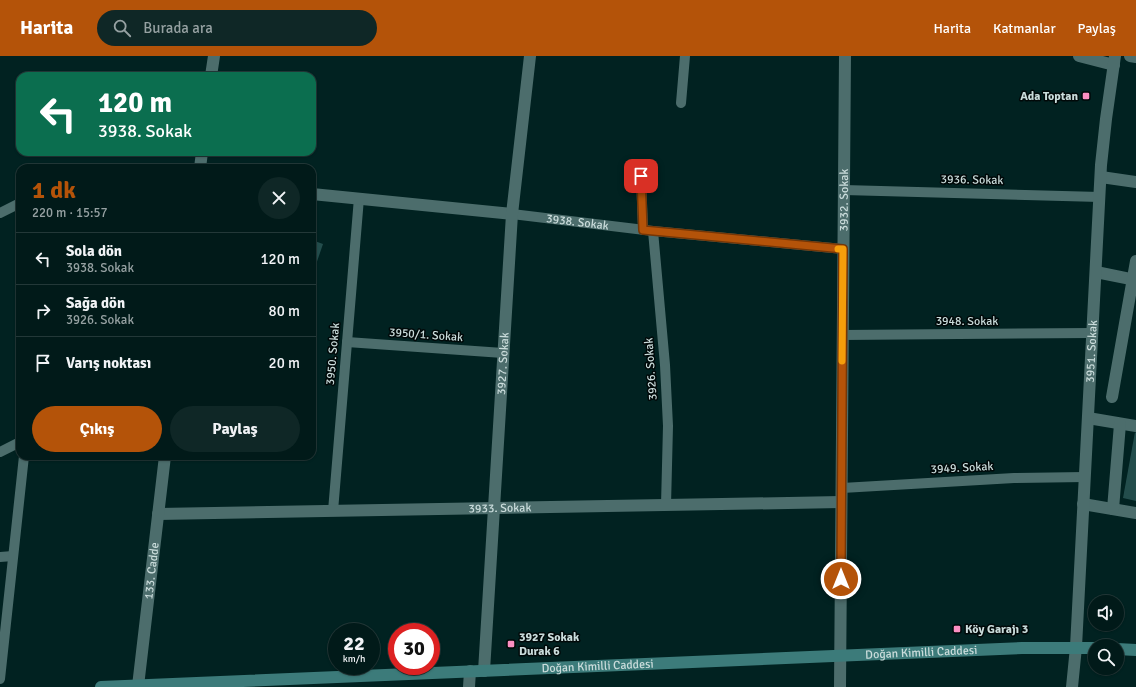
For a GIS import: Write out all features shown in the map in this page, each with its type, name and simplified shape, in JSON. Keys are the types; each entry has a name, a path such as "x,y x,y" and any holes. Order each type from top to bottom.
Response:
{"main road":[{"name":"Doğan Kimilli Caddesi","path":"101,687 840,656 1088,648"},
{"path":"1124,649 1136,650"}],"street":[{"path":"212,72 214,56"},
{"name":"3927. Sokak","path":"484,671 512,214 530,56"},
{"name":"3932. Sokak","path":"840,687 845,56"},
{"path":"1079,56 1115,60"},
{"path":"1130,56 1136,57"},
{"name":"3951. Sokak","path":"1072,687 1076,647 1101,177 1106,119 1115,60"},
{"path":"1101,177 1136,182"},
{"name":"3938. Sokak","path":"316,194 512,214"},
{"path":"1112,397 1136,261"},
{"path":"1096,272 1134,279"},
{"path":"1088,418 1136,426"},
{"path":"1114,509 1120,424"},
{"name":"133. Cadde","path":"138,686 165,460"},
{"name":"3933. Sokak","path":"158,514 841,502"},
{"path":"1083,504 1136,513"},
{"path":"469,687 470,671"}],"lane":[{"path":"681,103 685,56"},
{"name":"3926. Sokak","path":"641,176 665,365 668,426 666,505"},
{"name":"3936. Sokak","path":"844,190 1100,197"},
{"name":"3950. Sokak","path":"334,511 359,198"},
{"path":"0,213 16,205"},
{"name":"3938. Sokak","path":"512,214 648,231 843,249"},
{"name":"3948. Sokak","path":"842,334 1092,333"},
{"name":"3950/1. Sokak","path":"347,342 503,353"},
{"path":"0,452 16,444"},
{"path":"0,679 24,460"},
{"name":"3949. Sokak","path":"842,488 1014,478 1085,477"},
{"path":"0,557 14,556"}],"building":[{"path":"316,241 323,244 316,264"},
{"path":"1135,432 1136,433 1136,501 1123,498"}],"slow traffic":[{"path":"838,249 843,249 842,361"}],"place":[{"name":"Ada Toptan","path":"1086,96"},
{"name":"Köy Garajı 3","path":"957,629"},
{"name":"3927 Sokak Durak 6","path":"511,644"}],"route":[{"path":"641,176 643,230 843,249 841,579"}]}
